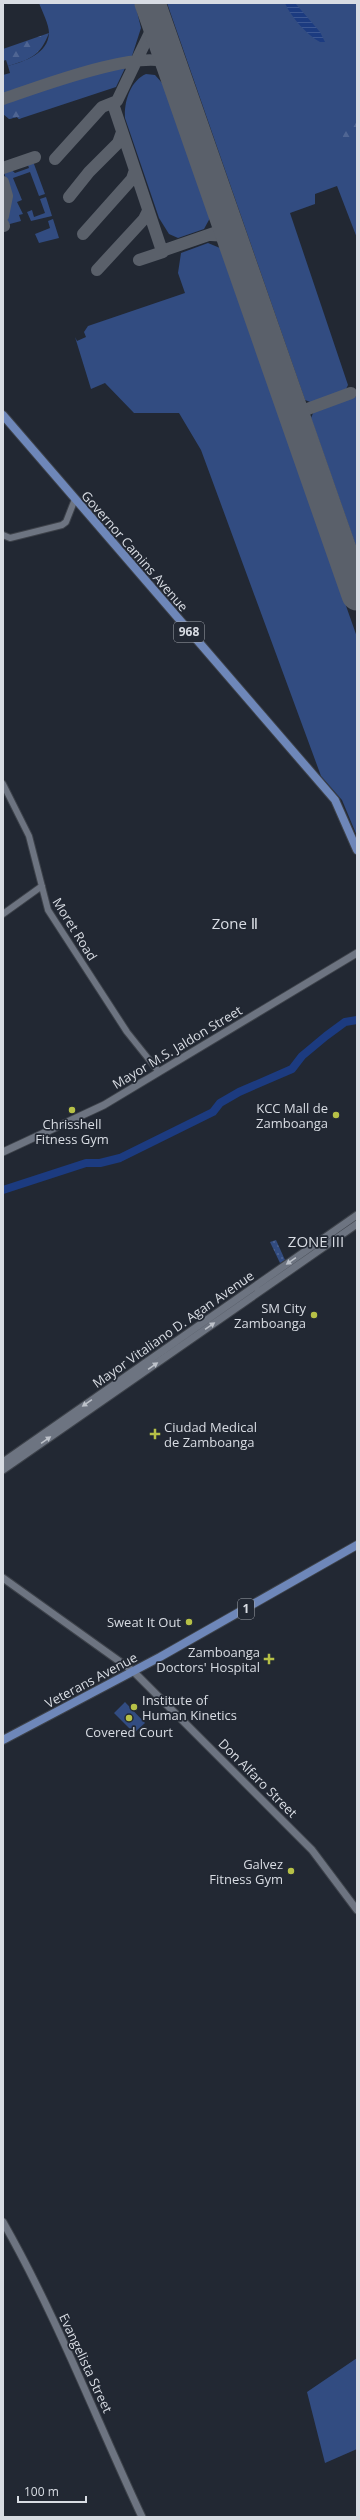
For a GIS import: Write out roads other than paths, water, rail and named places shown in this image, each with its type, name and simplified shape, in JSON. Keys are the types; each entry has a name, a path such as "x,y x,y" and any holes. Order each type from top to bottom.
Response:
{"main road":[{"name":"Governor Camins Avenue","path":"4,419 335,800 357,850"},
{"name":"Mayor M.S. Jaldon Street","path":"3,1152 104,1105 357,953"},
{"name":"Mayor Vitaliano D. Agan Avenue","path":"258,1289 357,1215"},
{"name":"Mayor Vitaliano D. Agan Avenue","path":"3,1470 26,1450 258,1289 357,1224"},
{"name":"Mayor Vitaliano D. Agan Avenue","path":"3,1462 26,1450"},
{"name":"Veterans Avenue","path":"3,1740 306,1576 357,1545"},
{"name":"Don Alfaro Street","path":"3,1578 133,1671 312,1850 357,1910"},
{"name":"Evangelista Street","path":"3,2222 21,2252 142,2517"}],"street":[{"path":"3,535 10,538 62,525 66,522 75,499"},
{"name":"Moret Road","path":"3,784 29,836 48,910 120,1021 159,1072"},
{"path":"3,914 42,886"}],"waterway":[{"path":"3,1190 86,1163 100,1163 120,1158 213,1112 220,1103 239,1092 292,1069 302,1056 326,1036 345,1022 357,1020"}],"place":[{"name":"Chrisshell Fitness Gym","path":"72,1110"},
{"name":"KCC Mall de Zamboanga","path":"336,1115"},
{"name":"SM City Zamboanga","path":"314,1315"},
{"name":"Ciudad Medical de Zamboanga","path":"155,1434"},
{"name":"Sweat It Out","path":"189,1622"},
{"name":"Zamboanga Doctors' Hospital","path":"269,1659"},
{"name":"Institute of Human Kinetics","path":"134,1707"},
{"name":"Covered Court","path":"129,1718"},
{"name":"Galvez Fitness Gym","path":"291,1871"}],"district":[{"name":"Zone Ⅱ","path":"235,924"},
{"name":"ZONE III","path":"316,1242"}]}
